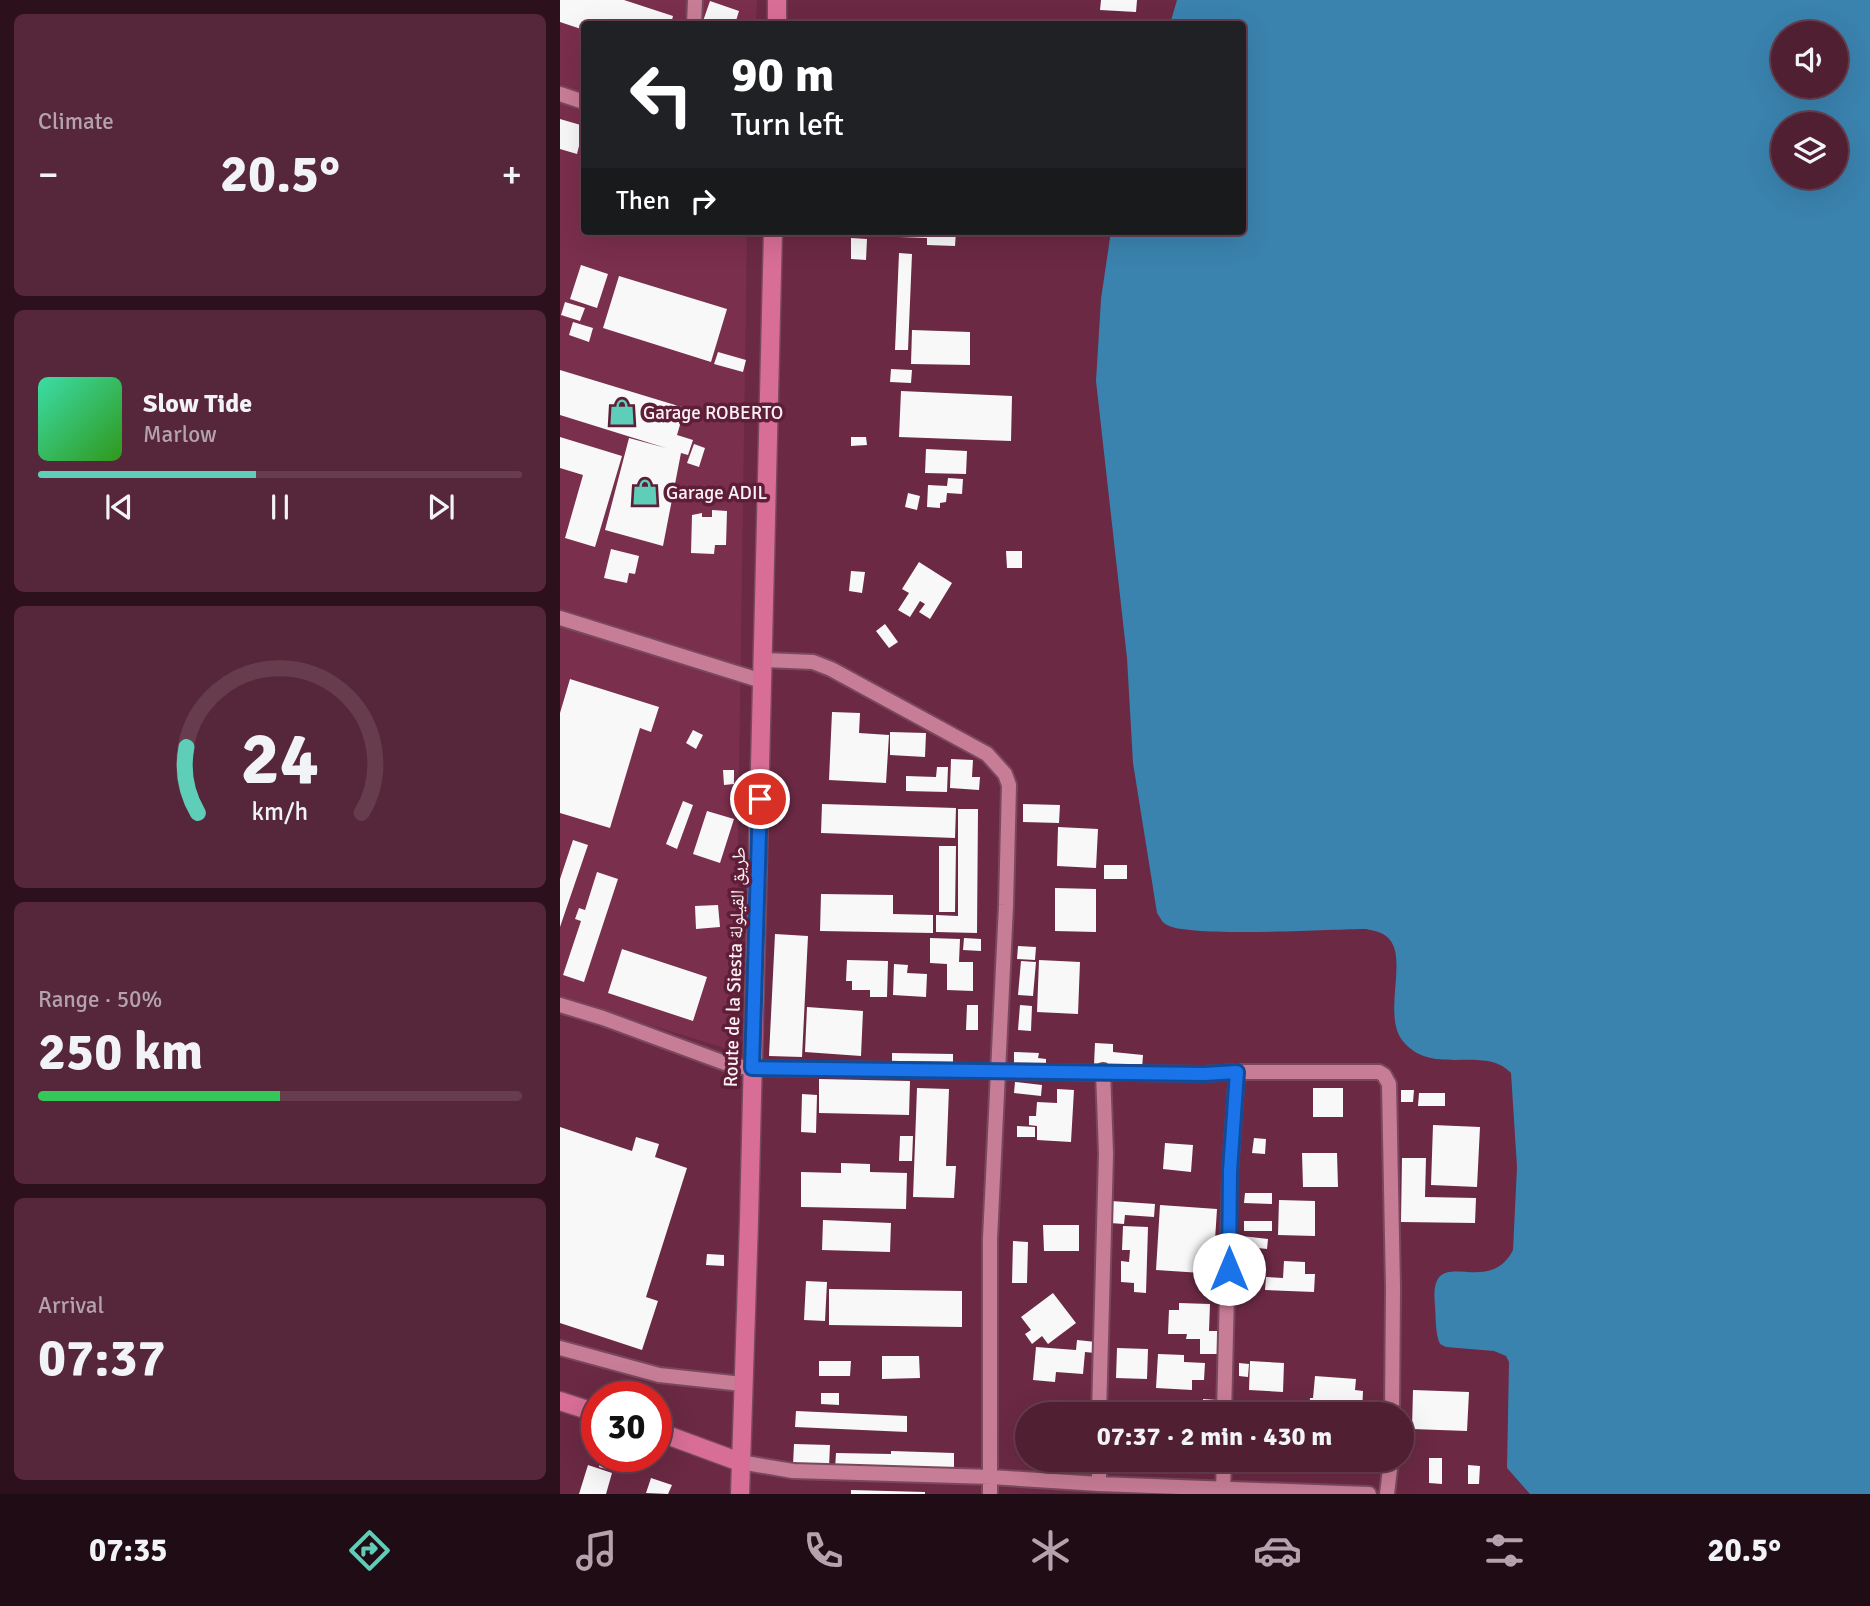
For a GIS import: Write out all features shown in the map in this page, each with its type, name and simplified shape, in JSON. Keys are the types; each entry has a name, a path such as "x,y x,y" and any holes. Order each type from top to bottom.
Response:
{"main road":[{"path":"777,0 777,21"},
{"name":"Route de la Siesta طريق القيلولة","path":"740,1494 764,660 773,235"},
{"path":"560,1401 581,1408"},
{"path":"672,1437 740,1462"}],"street":[{"path":"694,21 695,0"},
{"path":"560,94 581,101"},
{"path":"560,618 762,681"},
{"path":"764,660 813,662 831,669 987,754 1005,774 1009,785 990,1239 990,1494"},
{"path":"560,1005 733,1066 752,1068 1384,1074 1387,1079 1393,1288 1392,1402"},
{"path":"1099,1402 1105,1154 1103,1071"},
{"path":"1224,1402 1230,1171 1237,1072"},
{"path":"560,1348 659,1375 743,1384"},
{"path":"740,1462 793,1472 991,1477 1223,1490 1379,1493 1387,1472"},
{"path":"1099,1472 1099,1484"},
{"path":"1223,1490 1224,1472"}],"shaded area":[{"path":"560,0 757,0 756,21 581,21 581,235 747,235 735,1051 560,998"}],"water":[{"path":"1177,0 1870,0 1870,1494 1530,1494 1507,1468 1509,1362 1506,1356 1494,1351 1446,1347 1440,1344 1436,1330 1435,1286 1441,1276 1450,1272 1489,1271 1502,1264 1513,1250 1517,1167 1511,1073 1500,1065 1487,1061 1427,1057 1414,1051 1402,1040 1394,1016 1395,949 1388,937 1376,931 1203,931 1167,925 1157,913 1133,763 1127,658 1096,381 1101,299 1110,235 1246,235 1246,21 1171,21"}],"building":[{"path":"560,0 624,0 673,16 672,21 581,21 581,29 560,22"},
{"path":"1101,0 1137,0 1136,12 1100,10"},
{"path":"710,1 739,11 736,21 703,21"},
{"path":"560,119 581,125 577,154 560,149"},
{"path":"956,235 955,246 927,245 927,238 899,237"},
{"path":"851,238 867,239 866,260 851,259"},
{"path":"899,253 912,254 908,350 895,350"},
{"path":"581,265 608,274 597,308 570,299"},
{"path":"619,276 727,309 711,362 603,328"},
{"path":"565,302 585,308 580,321 561,315"},
{"path":"573,322 593,328 589,342 569,335"},
{"path":"912,330 970,332 970,365 911,364"},
{"path":"718,352 746,360 743,372 714,364"},
{"path":"891,369 912,370 911,383 890,382"},
{"path":"560,370 685,408 677,435 693,440 688,455 681,453 663,546 605,530 629,438 666,448 560,415"},
{"path":"901,391 1012,396 1011,441 899,437"},
{"path":"560,437 622,456 595,547 565,538 583,475 560,468"},
{"path":"851,437 866,437 867,445 851,446"},
{"path":"694,444 705,448 699,467 687,463"},
{"path":"926,449 967,451 966,474 925,473"},
{"path":"948,478 963,479 962,494 947,493 946,502 940,503 940,508 927,507 928,485 947,486"},
{"path":"908,493 920,496 917,510 905,507"},
{"path":"712,510 727,511 726,545 715,545 714,554 691,553 692,515 702,513 702,517 712,517"},
{"path":"611,549 639,556 635,574 629,573 627,583 604,578"},
{"path":"1006,551 1022,551 1022,568 1007,568"},
{"path":"919,562 952,583 930,619 919,612 925,604 920,601 910,617 898,610 909,593 902,589"},
{"path":"851,571 865,572 862,593 849,591"},
{"path":"885,624 898,642 889,648 876,631"},
{"path":"570,679 659,707 651,732 640,728 610,828 560,813 560,713"},
{"path":"832,712 860,713 859,733 889,735 886,783 829,780"},
{"path":"693,730 703,735 696,749 686,743"},
{"path":"890,732 926,733 925,757 890,755"},
{"path":"951,759 973,760 972,777 980,777 979,790 950,788"},
{"path":"937,767 948,767 947,792 906,791 906,776 936,777"},
{"path":"723,770 734,770 734,784 724,785"},
{"path":"683,801 693,805 677,849 666,844"},
{"path":"822,804 956,808 955,838 821,833"},
{"path":"1023,804 1060,805 1059,823 1023,822"},
{"path":"958,809 978,809 977,933 936,932 936,915 958,916"},
{"path":"707,811 734,819 720,863 693,854"},
{"path":"1058,827 1098,829 1096,868 1057,866"},
{"path":"573,840 588,845 560,927 560,879"},
{"path":"939,846 956,846 955,912 939,912"},
{"path":"1104,865 1127,865 1127,879 1104,879"},
{"path":"597,872 618,879 584,982 563,975 581,921 575,919 579,908 585,910"},
{"path":"1055,888 1096,889 1096,932 1055,931"},
{"path":"821,894 893,895 893,914 933,915 933,933 820,931"},
{"path":"718,905 720,927 696,929 695,906"},
{"path":"775,934 808,936 802,1057 769,1056"},
{"path":"930,938 960,939 959,962 973,962 973,991 947,990 947,964 930,963"},
{"path":"964,938 981,939 981,951 963,950"},
{"path":"1018,946 1036,947 1035,960 1017,959"},
{"path":"622,949 707,977 693,1021 608,993"},
{"path":"847,960 888,961 887,997 870,997 870,990 852,990 852,981 846,981"},
{"path":"1039,960 1080,962 1078,1014 1037,1012"},
{"path":"1021,961 1036,962 1033,996 1018,995"},
{"path":"894,964 908,965 907,973 927,974 926,997 893,995"},
{"path":"967,1005 978,1005 978,1030 966,1030"},
{"path":"1020,1005 1032,1006 1031,1031 1018,1030"},
{"path":"807,1007 863,1011 861,1056 805,1052"},
{"path":"1095,1043 1113,1044 1113,1052 1143,1055 1142,1069 1094,1065"},
{"path":"1014,1052 1039,1053 1038,1058 1046,1059 1046,1068 1014,1067"},
{"path":"892,1053 953,1054 953,1066 892,1064"},
{"path":"819,1079 910,1081 909,1115 819,1113"},
{"path":"1015,1082 1042,1085 1041,1096 1014,1093"},
{"path":"917,1088 949,1089 946,1166 956,1166 954,1198 913,1197"},
{"path":"1313,1088 1343,1088 1343,1117 1313,1117"},
{"path":"1057,1089 1074,1090 1071,1142 1037,1140 1037,1126 1029,1125 1029,1116 1036,1116 1037,1102 1057,1103"},
{"path":"1401,1090 1414,1090 1413,1102 1401,1102"},
{"path":"1419,1093 1445,1093 1445,1106 1418,1106"},
{"path":"802,1094 817,1095 816,1133 801,1132"},
{"path":"1433,1125 1480,1127 1477,1187 1431,1185"},
{"path":"1017,1126 1035,1127 1035,1137 1017,1137"},
{"path":"560,1127 632,1151 636,1137 659,1144 655,1157 687,1168 646,1297 658,1301 642,1350 560,1323"},
{"path":"900,1136 913,1136 912,1161 899,1161"},
{"path":"1254,1138 1266,1139 1265,1154 1252,1153"},
{"path":"1165,1143 1193,1145 1191,1172 1163,1169"},
{"path":"1302,1153 1337,1153 1338,1187 1303,1187"},
{"path":"1402,1158 1426,1158 1425,1197 1476,1198 1475,1223 1401,1222"},
{"path":"841,1163 870,1164 870,1172 907,1173 906,1209 801,1207 801,1172 841,1173"},
{"path":"1245,1193 1272,1193 1272,1204 1244,1203"},
{"path":"1279,1200 1315,1201 1315,1236 1278,1235"},
{"path":"1111,1201 1155,1204 1154,1217 1125,1215 1124,1224 1110,1223"},
{"path":"1160,1205 1217,1209 1217,1274 1156,1270"},
{"path":"823,1220 891,1223 890,1252 822,1250"},
{"path":"1244,1221 1272,1221 1272,1231 1244,1231"},
{"path":"1043,1225 1079,1225 1079,1251 1044,1251"},
{"path":"1123,1226 1148,1227 1146,1293 1134,1292 1134,1283 1121,1282 1121,1261 1129,1262 1130,1250 1122,1250"},
{"path":"1242,1236 1268,1239 1267,1249 1240,1246"},
{"path":"1013,1241 1028,1242 1027,1283 1012,1283"},
{"path":"707,1254 724,1255 724,1266 706,1265"},
{"path":"1284,1261 1305,1262 1305,1274 1315,1274 1314,1292 1265,1290 1266,1277 1283,1278"},
{"path":"806,1281 827,1282 825,1321 804,1320"},
{"path":"829,1289 962,1291 962,1327 829,1325"},
{"path":"1053,1293 1076,1323 1048,1344 1042,1336 1032,1344 1025,1334 1031,1330 1021,1317"},
{"path":"1179,1303 1210,1304 1209,1331 1219,1331 1219,1354 1200,1354 1200,1339 1186,1339 1187,1334 1168,1334 1169,1310 1179,1310"},
{"path":"1077,1340 1096,1342 1095,1353 1085,1352 1083,1374 1056,1372 1055,1382 1033,1380 1036,1347 1076,1350"},
{"path":"1117,1348 1148,1349 1147,1379 1116,1378"},
{"path":"1158,1354 1184,1355 1184,1362 1205,1363 1204,1380 1192,1380 1192,1390 1156,1388"},
{"path":"882,1356 919,1356 920,1378 882,1379"},
{"path":"819,1361 851,1361 850,1376 819,1376"},
{"path":"1250,1361 1284,1363 1283,1392 1249,1390"},
{"path":"1239,1363 1249,1364 1248,1377 1239,1376"},
{"path":"1315,1376 1356,1379 1355,1390 1363,1391 1362,1402 1310,1402 1310,1398 1313,1398"},
{"path":"1413,1390 1469,1392 1467,1431 1414,1429"},
{"path":"821,1393 839,1393 839,1405 821,1404"},
{"path":"1203,1399 1217,1400 1217,1402 1203,1402"},
{"path":"796,1411 907,1416 907,1432 795,1427"},
{"path":"794,1444 830,1445 829,1467 793,1465"},
{"path":"891,1451 954,1453 954,1472 835,1469 836,1453 891,1454"},
{"path":"1429,1458 1442,1458 1442,1484 1429,1483"},
{"path":"1468,1465 1480,1466 1479,1484 1468,1484"},
{"path":"586,1472 612,1473 606,1494 579,1494"},
{"path":"651,1478 672,1485 668,1494 646,1493"},
{"path":"851,1490 925,1492 925,1494 851,1494"}],"place":[{"name":"Garage ROBERTO","path":"622,412"},
{"name":"Garage ADIL","path":"645,492"}],"route":[{"path":"760,799 752,1068 1204,1074 1237,1072 1230,1171 1229,1269"}]}
